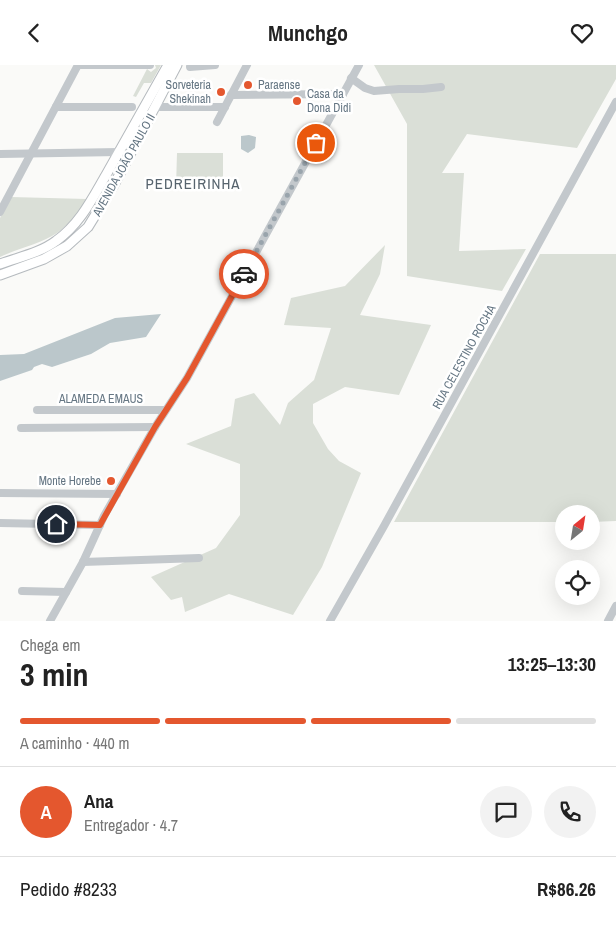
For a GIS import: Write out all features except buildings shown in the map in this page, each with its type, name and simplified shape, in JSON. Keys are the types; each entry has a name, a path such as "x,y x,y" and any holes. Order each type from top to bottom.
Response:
{"main road":[{"name":"AVENIDA JOÃO PAULO II","path":"0,264 39,250 54,242 67,233 80,218 120,152 168,65"},
{"name":"AVENIDA JOÃO PAULO II","path":"0,275 44,259 67,246 88,227 106,199 177,65"}],"street":[{"path":"0,212 2,204 78,65 150,65"},
{"path":"190,67 215,65"},
{"path":"217,121 247,65"},
{"path":"50,621 83,562 117,494 165,409 187,378 358,65"},
{"path":"351,79 365,88 374,91 441,87"},
{"path":"231,95 343,94"},
{"name":"RUA CELESTINO ROCHA","path":"330,621 616,102"},
{"path":"56,107 132,107"},
{"path":"156,107 225,107"},
{"path":"0,154 120,152"},
{"name":"ALAMEDA EMAUS","path":"37,410 165,409"},
{"path":"22,428 155,427"},
{"path":"0,493 117,494"},
{"path":"0,523 100,525"},
{"path":"83,562 199,558"},
{"path":"22,591 66,592"},
{"path":"608,621 616,605"}],"shaded area":[{"path":"155,65 161,65 151,83 144,83 136,97 133,96 147,69 151,72 156,68"},
{"path":"374,65 616,65 616,79 577,148 467,134 442,173 464,173 459,251 526,249 502,291 407,276 407,124"},
{"path":"249,135 256,137 255,148 248,153 241,149 241,136"},
{"path":"177,153 223,153 223,187 176,187"},
{"path":"11,197 87,199 72,220 57,233 0,257 0,218"},
{"path":"385,245 380,274 360,315 431,325 399,395 345,387 313,404 313,423 328,449 339,461 361,473 322,567 293,615 229,594 185,612 182,597 171,600 151,577 216,548 240,515 240,464 186,444 231,426 235,399 254,393 280,425 288,403 314,380 331,328 284,325 291,298 345,286"},
{"path":"540,254 616,254 616,521 600,522 600,505 555,505 555,522 394,522"},
{"path":"161,314 146,337 110,343 91,354 52,367 42,364 34,367 32,370 0,381 0,355 24,354 115,318"}],"way so far":[{"path":"244,274 316,143"}],"place":[{"name":"Paraense","path":"248,85"},
{"name":"Sorveteria Shekinah","path":"221,92"},
{"name":"Casa da Dona Didi","path":"297,101"},
{"name":"Monte Horebe","path":"111,481"}],"district":[{"name":"PEDREIRINHA","path":"193,184"}],"route":[{"path":"56,524 100,525 165,409 187,378 244,274"}]}
